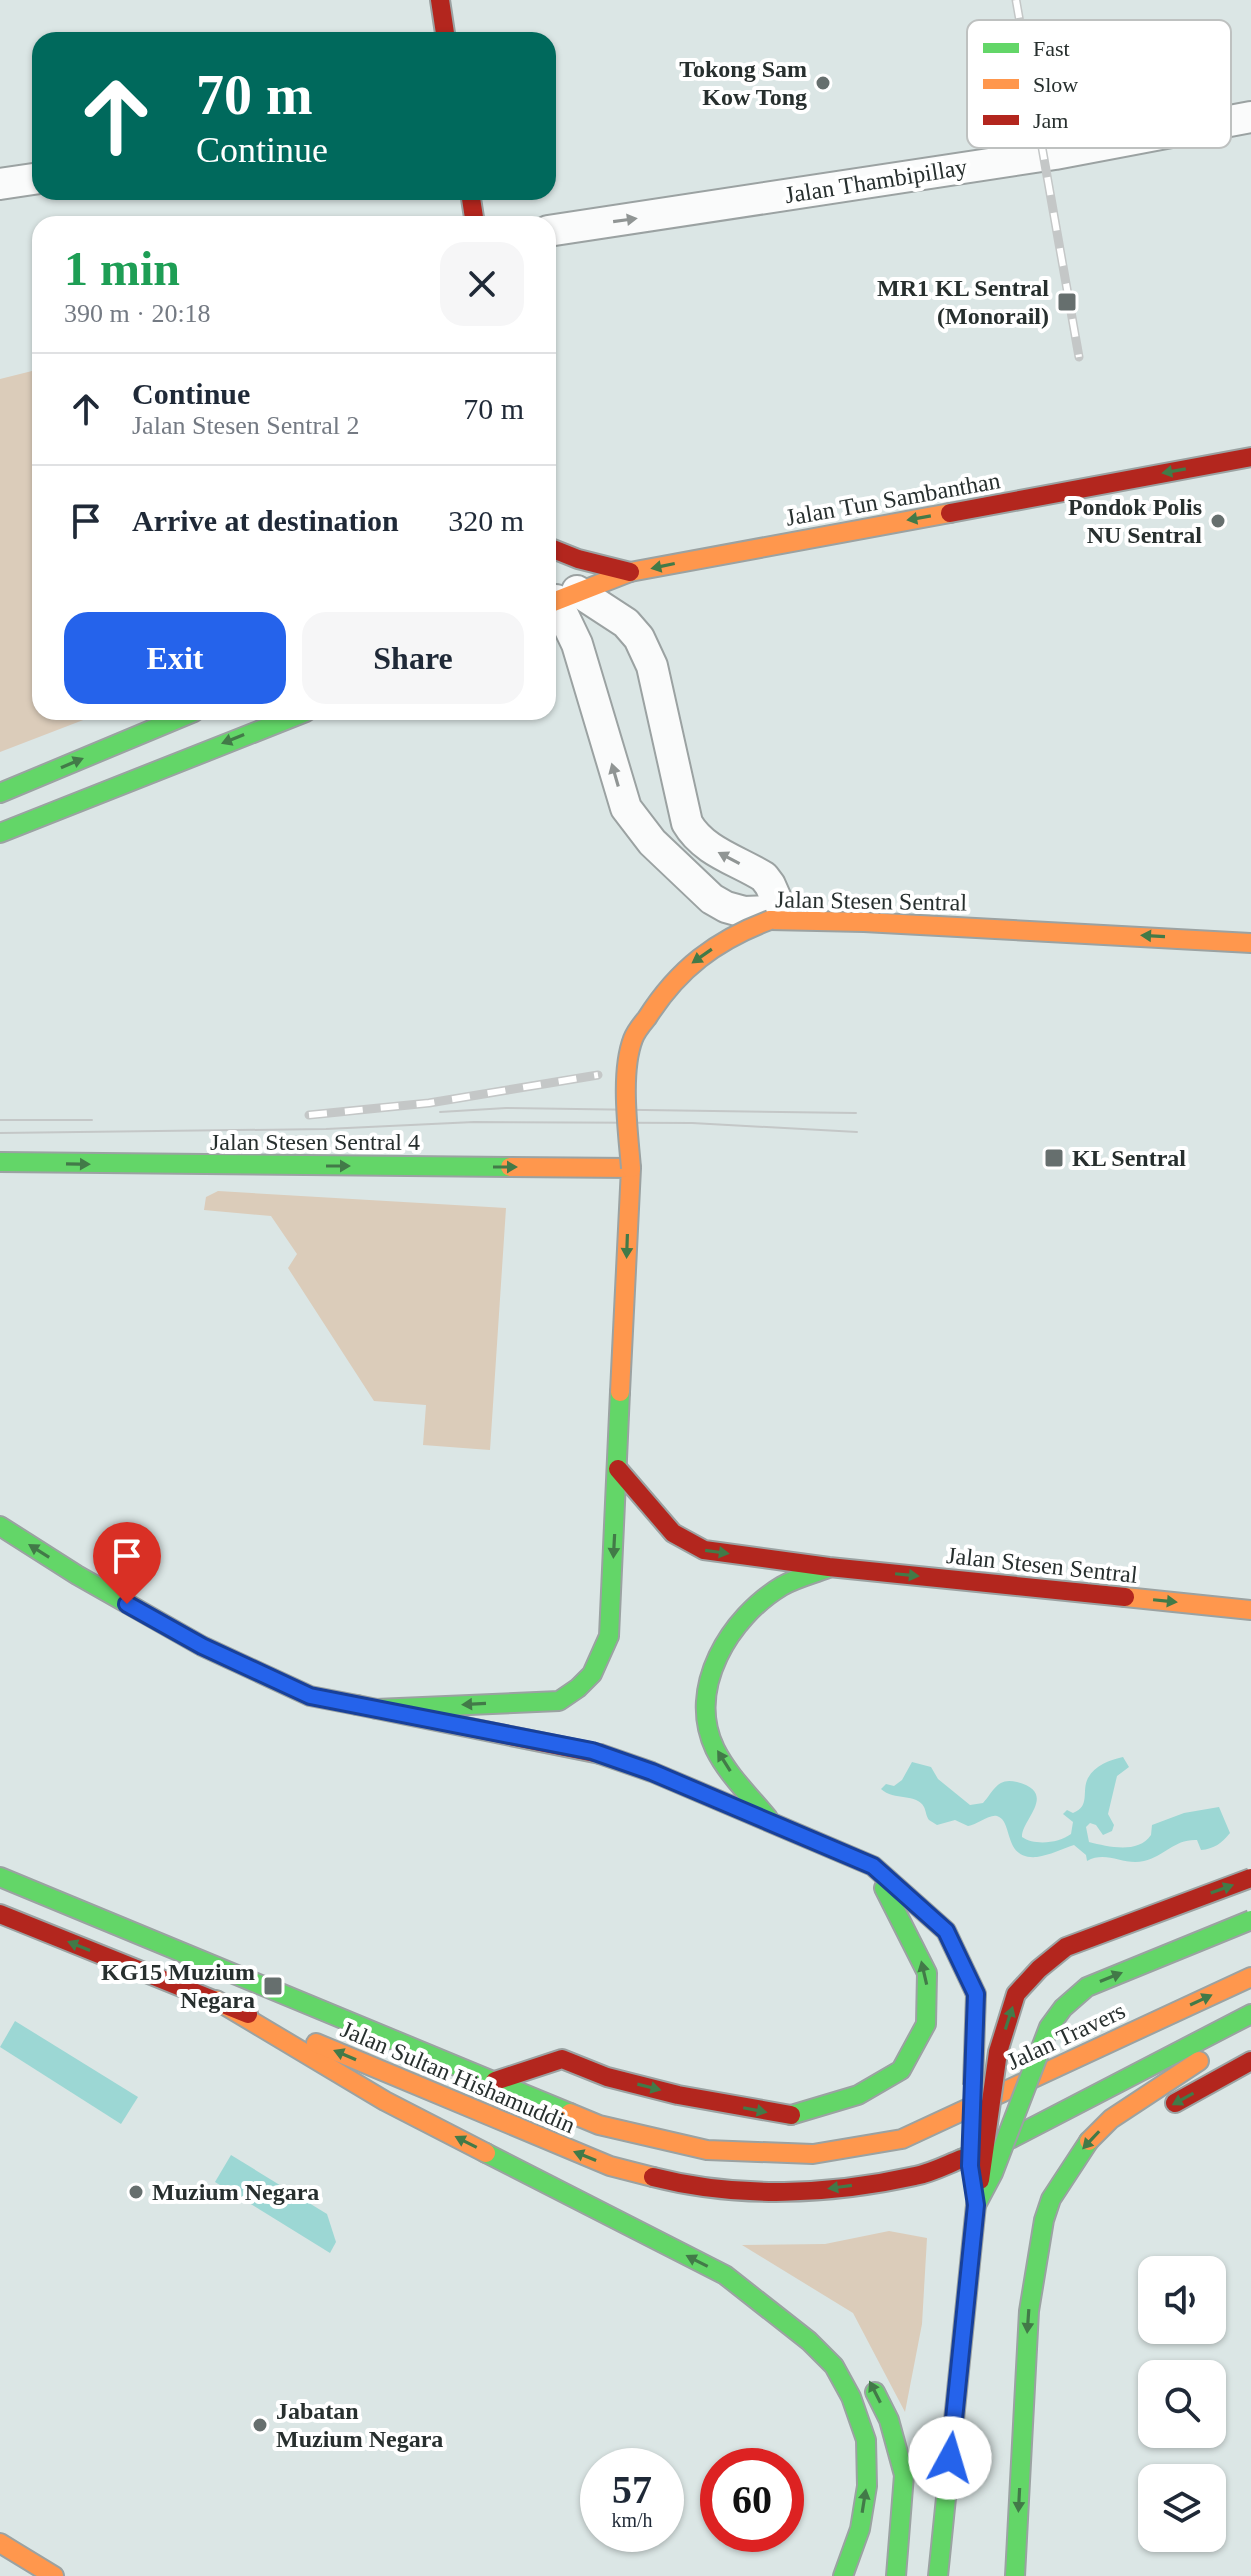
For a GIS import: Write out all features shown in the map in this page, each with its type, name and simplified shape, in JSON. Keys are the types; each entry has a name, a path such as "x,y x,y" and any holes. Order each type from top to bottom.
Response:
{"main road":[{"path":"440,0 445,32"},
{"name":"Jalan Tun Sambanthan","path":"560,598 630,572 1251,457"},
{"path":"556,551 588,564 630,572"},
{"path":"0,793 175,720"},
{"path":"0,833 286,720"},
{"name":"Jalan Stesen Sentral","path":"376,1709 559,1701 583,1687 600,1664 609,1636 618,1469 631,1168 625,1089 633,1039 660,997 689,965 737,932 782,914 864,922 1251,943"},
{"name":"Jalan Stesen Sentral 4","path":"0,1162 631,1168"},
{"name":"Jalan Stesen Sentral","path":"618,1469 673,1533 704,1550 829,1567 1251,1610"},
{"path":"0,1526 77,1575 202,1646 310,1696 592,1751 652,1772 873,1866 946,1931 976,1994 970,2166 976,2205"},
{"path":"772,1822 729,1770 711,1740 707,1701 713,1661 727,1636 760,1602 782,1586 829,1567"},
{"path":"495,2081 562,2059 607,2077 678,2095 787,2116 858,2095 901,2070 926,2024 927,1973 873,1866"},
{"name":"Jalan Sultan Hishamuddin","path":"0,1877 599,2125 707,2150 813,2154 902,2139"},
{"path":"938,2576 976,2205 998,2052 1016,1994 1039,1969 1066,1947 1251,1878"},
{"name":"Jalan Sultan Hishamuddin","path":"0,1914 216,2000 610,2166 661,2179 722,2189 812,2192 918,2176 1012,2138 1124,2078"},
{"path":"976,2205 993,2173 1049,2027 1063,2008 1087,1987 1251,1920"},
{"name":"Jalan Travers","path":"902,2139 1251,1977"},
{"path":"216,2000 385,2101 725,2275 809,2341 834,2366 851,2397 866,2440 867,2486 860,2529 843,2576"},
{"path":"1124,2078 1251,2014"},
{"path":"1015,2576 1029,2311 1044,2220 1051,2199 1085,2145 1111,2119 1251,2031"},
{"path":"1124,2078 1199,2061"},
{"path":"1156,2113 1251,2061"},
{"path":"1040,2244 1090,2173"},
{"path":"725,2275 745,2276 768,2287"},
{"path":"864,2371 889,2420 904,2475 896,2576"},
{"path":"0,2543 54,2576"}],"street":[{"name":"Jalan Thambipillay","path":"1231,121 1251,117"},
{"name":"Jalan Thambipillay","path":"556,230 1087,148"},
{"path":"0,184 32,179"},
{"path":"560,598 626,623 639,638 652,666 687,823 706,845 764,877 782,914 744,912 712,899 660,850 635,820 620,795 577,644 560,598"}],"shaded area":[{"path":"32,371 32,720 83,720 0,752 0,379"},
{"path":"218,1191 506,1208 490,1450 423,1445 426,1405 374,1401 288,1268 297,1254 271,1216 204,1210 206,1197"},
{"path":"889,2231 927,2238 922,2324 905,2412 853,2313 742,2245 825,2244"}],"water":[{"path":"1123,1757 1129,1767 1117,1776 1108,1814 1114,1825 1112,1831 1103,1835 1096,1825 1090,1823 1086,1827 1089,1842 1123,1848 1139,1845 1151,1835 1152,1825 1184,1813 1219,1807 1230,1833 1221,1843 1210,1848 1201,1850 1197,1840 1189,1840 1151,1859 1136,1862 1101,1857 1087,1861 1086,1855 1074,1845 1042,1856 1026,1856 1013,1847 1006,1825 997,1816 968,1826 955,1820 937,1825 929,1820 921,1803 881,1789 886,1784 894,1786 902,1780 912,1762 931,1767 938,1779 970,1805 983,1803 1000,1783 1017,1782 1029,1787 1037,1800 1022,1837 1033,1842 1047,1842 1071,1834 1073,1822 1063,1814 1067,1810 1073,1813 1082,1806 1091,1773 1103,1764"},
{"path":"15,2021 138,2097 121,2124 0,2047"},
{"path":"231,2155 327,2214 336,2242 330,2253 215,2182"}],"tram line":[{"path":"440,1112 506,1108 856,1113"},
{"path":"0,1120 92,1120"},
{"path":"0,1133 326,1129 474,1122 692,1123 857,1132"}],"railway":[{"path":"1016,0 1020,20"},
{"path":"1042,148 1079,357"},
{"path":"309,1115 429,1103 598,1075"}],"traffic: fast":[{"path":"0,793 175,720"},
{"path":"0,833 286,720"},
{"path":"0,1162 510,1167"},
{"path":"376,1709 559,1701 592,1674 609,1636 620,1392"},
{"path":"0,1526 77,1575 202,1646 310,1696 357,1705"},
{"path":"768,1818 715,1749 707,1726 706,1702 710,1679 730,1635 763,1599 787,1583 828,1568"},
{"path":"600,1754 652,1772 873,1866 946,1931 976,1994"},
{"path":"0,1877 570,2113"},
{"path":"791,2115 858,2095 901,2070 926,2024 927,1973 884,1888"},
{"path":"976,2205 993,2173 1049,2027 1063,2008 1087,1987 1251,1920"},
{"path":"973,2085 976,1994"},
{"path":"961,2159 1012,2138 1251,2014"},
{"path":"1015,2576 1029,2311 1044,2220 1051,2199 1089,2141"},
{"path":"486,2153 725,2275 809,2341 834,2366 851,2397 866,2440 867,2486 860,2529 843,2576"},
{"path":"938,2576 976,2205"},
{"path":"875,2392 889,2420 904,2475 896,2576"}],"traffic: slow":[{"path":"556,601 630,572 950,513"},
{"path":"770,920 864,922 1251,943"},
{"path":"631,1168 626,1085 629,1053 636,1033 672,985 700,958 732,937 770,920"},
{"path":"510,1167 631,1168 620,1392"},
{"path":"1125,1597 1251,1610"},
{"path":"570,2113 599,2125 707,2150 813,2154 902,2139 1251,1977"},
{"path":"216,2000 385,2101 486,2153"},
{"path":"316,2043 610,2166 653,2177"},
{"path":"1089,2141 1111,2119 1199,2061"},
{"path":"0,2543 54,2576"}],"traffic: jam":[{"path":"440,0 445,32"},
{"path":"471,200 474,216"},
{"path":"950,513 1251,457"},
{"path":"556,550 630,572"},
{"path":"618,1469 673,1533 704,1550 829,1567 1125,1597"},
{"path":"357,1705 600,1754"},
{"path":"980,2180 998,2052 1016,1994 1039,1969 1066,1947 1251,1878"},
{"path":"0,1914 248,2014"},
{"path":"495,2081 562,2059 607,2077 678,2095 791,2115"},
{"path":"1175,2103 1251,2061"},
{"path":"653,2177 718,2189 784,2192 883,2182 933,2171 961,2159"}],"place":[{"name":"Tokong Sam Kow Tong","path":"823,83"},
{"name":"MR1 KL Sentral (Monorail)","path":"1067,302"},
{"name":"Pondok Polis NU Sentral","path":"1218,521"},
{"name":"KL Sentral","path":"1054,1158"},
{"name":"KG15 Muzium Negara","path":"273,1986"},
{"name":"Muzium Negara","path":"136,2192"},
{"name":"Jabatan Muzium Negara","path":"260,2425"}],"route":[{"path":"127,1604 202,1646 310,1696 592,1751 652,1772 873,1866 946,1931 976,1994 970,2166 976,2205 950,2458"}]}
